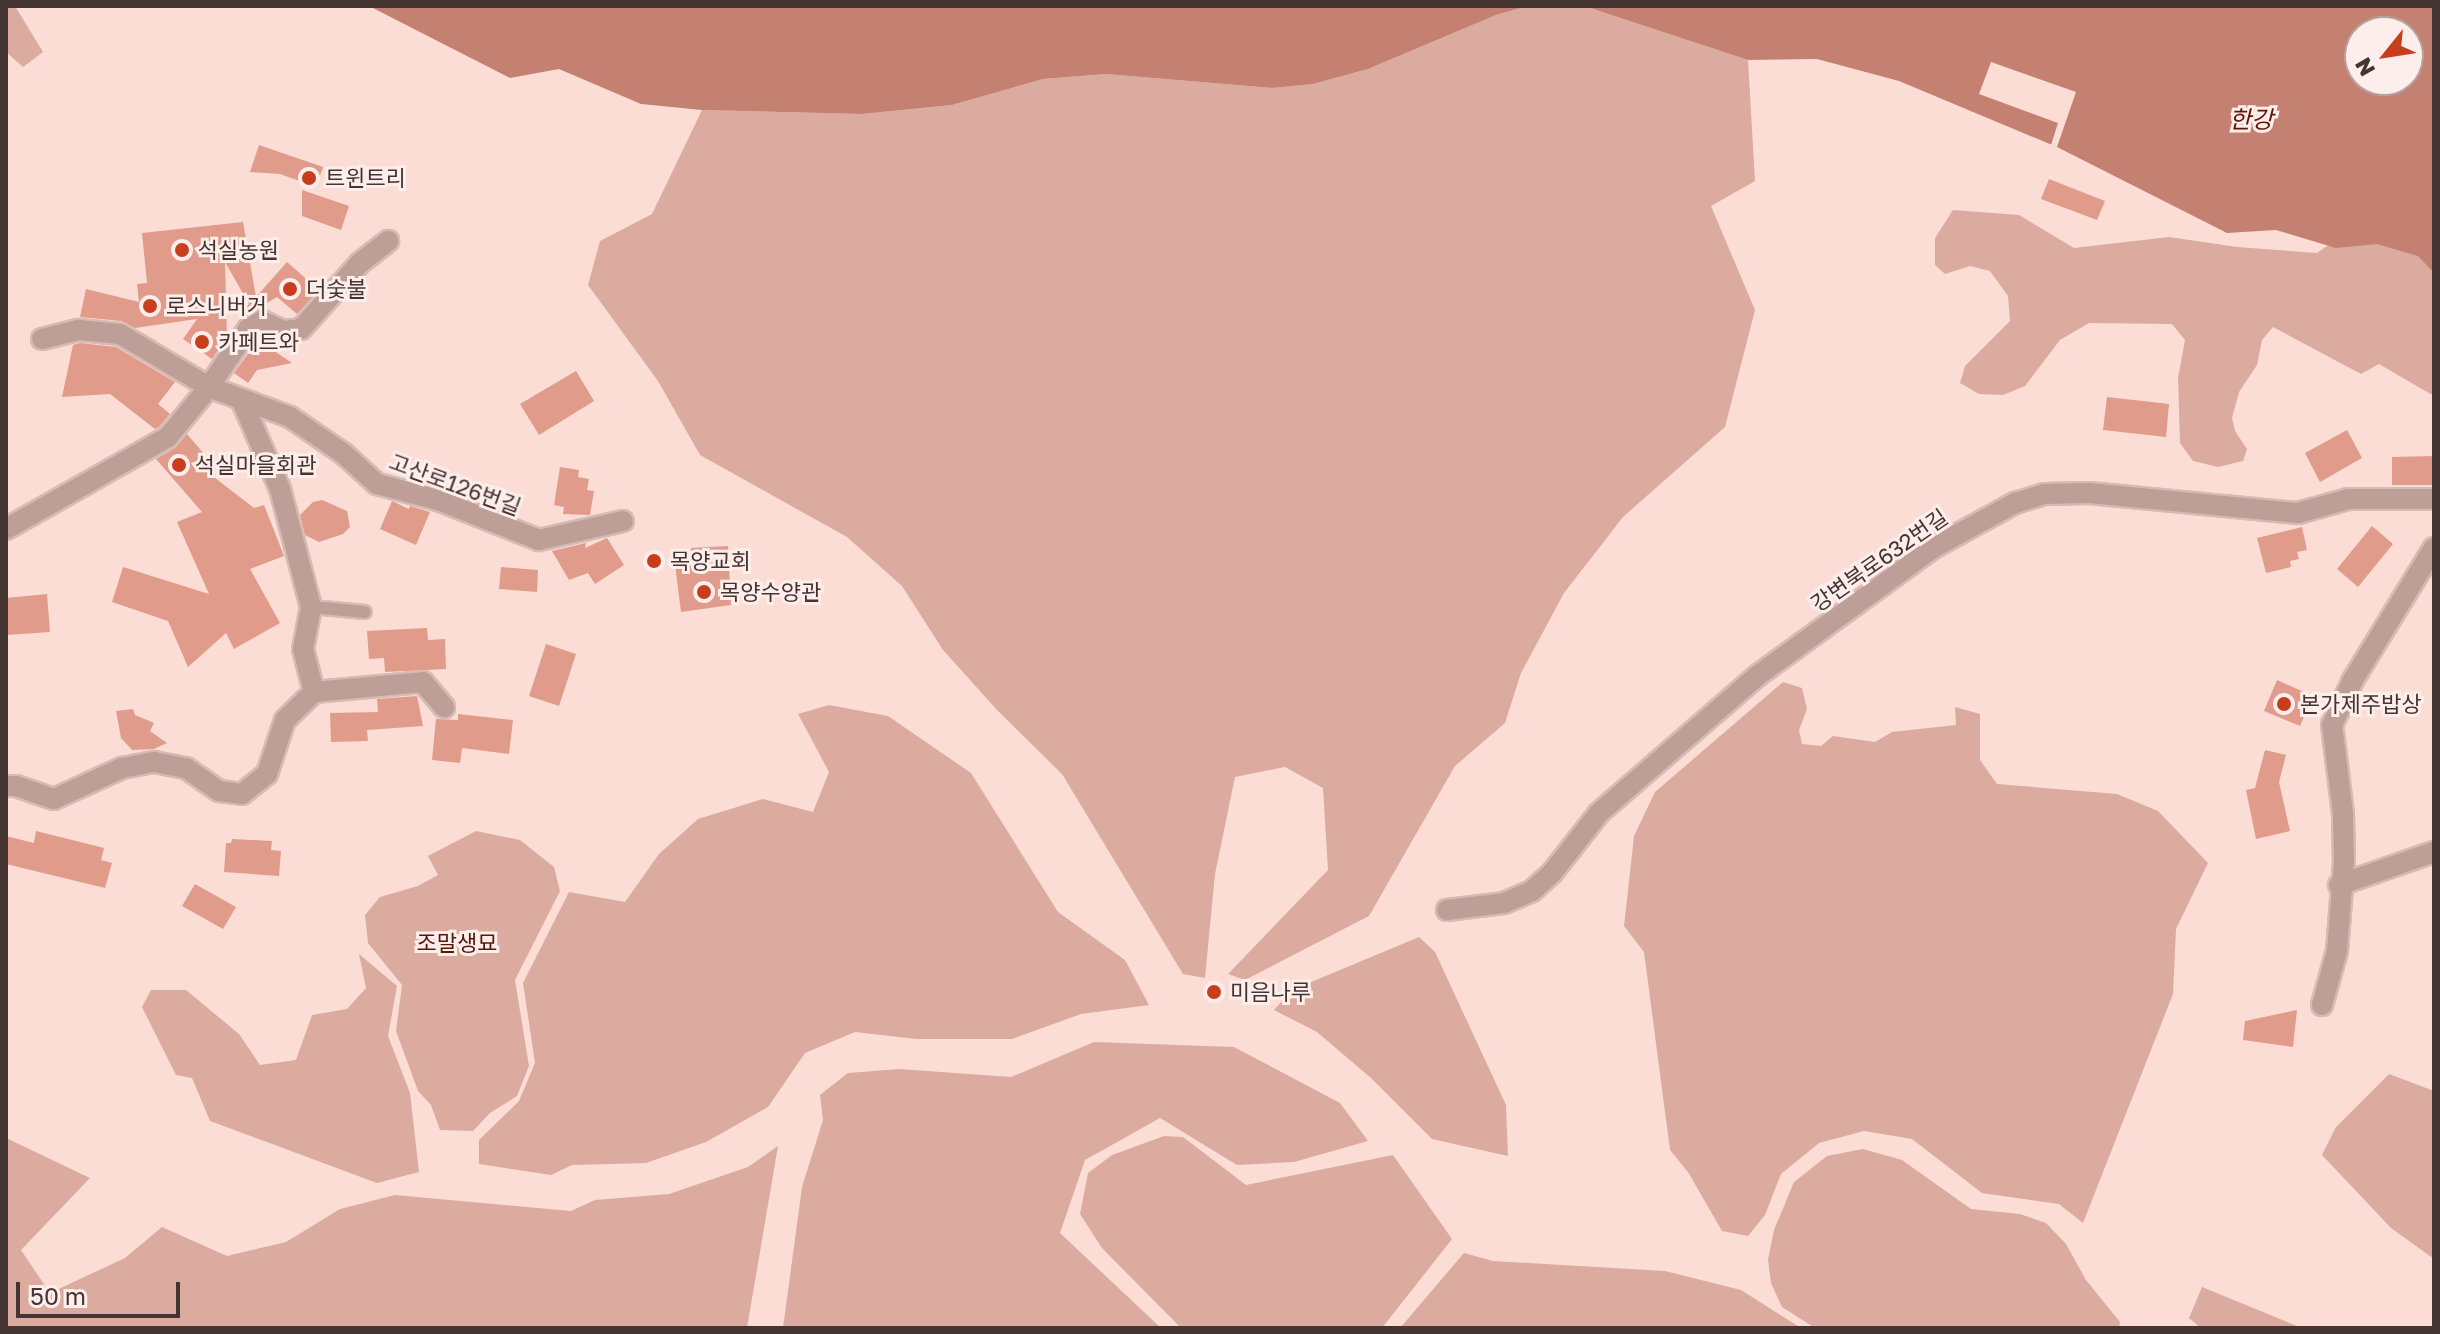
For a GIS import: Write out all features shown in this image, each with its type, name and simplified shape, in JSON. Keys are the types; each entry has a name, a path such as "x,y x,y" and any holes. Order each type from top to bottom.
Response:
{"street":[{"path":"6,529 168,437 209,387 249,328 262,321 283,331 301,329 360,263 388,241"},
{"name":"고산로126번길","path":"42,339 79,330 120,334 209,387 290,417 344,454 377,484 438,500 539,540 623,521"},
{"path":"241,399 280,489 311,607 303,649 314,692"},
{"name":"강변북로632번길","path":"1447,910 1504,903 1532,891 1552,873 1599,813 1757,676 1933,548 2015,503 2044,494 2089,493 2298,513 2348,499 2434,499"},
{"path":"2322,1005 2337,951 2339,885 2344,863 2343,814 2332,725 2353,680 2434,548"},
{"path":"6,786 16,786 54,799 122,768 154,762 186,768 219,791 242,794 267,774 285,720 314,692 423,682 444,707"},
{"path":"2339,885 2434,852"}],"lane":[{"path":"311,607 365,612"}],"green space":[{"path":"6,6 15,6 43,52 23,67 6,52"},
{"path":"1528,6 1584,6 1748,60 1755,181 1711,206 1755,310 1725,427 1623,517 1564,593 1521,673 1505,723 1455,766 1369,916 1245,980 1228,974 1328,870 1323,788 1285,767 1235,777 1215,874 1205,978 1183,974 1062,774 998,711 943,650 902,586 847,537 700,455 658,381 588,285 600,241 652,214 702,110 862,114 952,105 1043,79 1106,74 1272,88 1313,84 1368,69 1496,15"},
{"path":"1953,210 2019,215 2074,248 2169,237 2237,247 2317,253 2355,227 2417,248 2434,269 2434,396 2379,364 2361,374 2273,327 2262,340 2257,365 2239,392 2232,418 2235,431 2247,449 2243,461 2218,467 2193,461 2180,443 2178,378 2185,340 2172,324 2089,323 2060,340 2025,386 2003,395 1979,394 1960,383 1965,366 2010,321 2008,296 1990,271 1970,266 1945,274 1935,265 1935,238"},
{"path":"1783,682 1802,688 1807,709 1799,730 1802,744 1821,746 1833,736 1875,742 1892,732 1956,725 1955,707 1980,714 1980,760 1997,784 2117,794 2158,811 2208,863 2176,929 2173,994 2083,1223 2059,1204 1982,1193 1912,1139 1864,1131 1819,1143 1781,1174 1765,1215 1748,1236 1722,1231 1688,1172 1670,1150 1644,952 1624,926 1634,836 1655,792"},
{"path":"829,705 888,716 971,773 1058,912 1125,960 1149,1005 1081,1014 1012,1039 916,1039 855,1032 805,1053 768,1107 706,1142 646,1163 572,1165 551,1175 479,1164 479,1140 519,1101 535,1063 523,983 569,892 625,902 659,854 698,819 763,799 813,812 829,772 798,714"},
{"name":"조말생묘","path":"476,831 520,840 554,867 560,891 515,980 529,1066 517,1096 490,1113 473,1131 440,1130 431,1105 418,1091 396,1031 402,985 368,943 365,915 380,897 418,886 438,875 428,856"},
{"path":"1419,937 1435,952 1506,1105 1508,1156 1432,1139 1371,1078 1317,1032 1274,1010 1292,990"},
{"path":"359,954 397,986 388,1036 410,1093 419,1172 377,1183 210,1121 192,1078 176,1075 142,1007 151,990 186,990 239,1034 260,1065 296,1060 312,1015 347,1009 366,988"},
{"path":"1094,1042 1234,1047 1340,1103 1368,1141 1294,1162 1237,1165 1160,1118 1085,1160 1060,1233 1161,1328 783,1328 802,1187 823,1120 820,1095 848,1073 899,1069 1011,1077"},
{"path":"2389,1074 2434,1091 2434,1259 2391,1228 2322,1155 2336,1127"},
{"path":"1164,1136 1183,1137 1246,1185 1393,1155 1452,1239 1382,1328 1181,1328 1102,1248 1080,1214 1088,1173 1112,1155"},
{"path":"6,1138 90,1178 21,1250 50,1293 125,1258 162,1227 227,1256 286,1242 340,1209 395,1195 571,1211 595,1200 669,1194 748,1167 778,1146 747,1328 6,1328"},
{"path":"1863,1149 1902,1160 1971,1209 2020,1214 2046,1223 2066,1244 2086,1280 2120,1322 2119,1328 1815,1328 1782,1307 1771,1283 1768,1260 1774,1230 1794,1182 1827,1156"},
{"path":"1464,1253 1493,1261 1665,1271 1741,1290 1801,1328 1400,1328"},
{"path":"2202,1287 2302,1328 2201,1328 2189,1318"}],"water":[{"path":"369,6 1528,6 1496,15 1368,69 1313,84 1272,88 1106,74 1043,79 952,105 862,114 702,110 641,104 559,69 510,78"},
{"name":"한강","path":"1584,6 2434,6 2434,273 2418,256 2377,244 2336,248 2276,230 2227,233 2057,147 1899,81 1817,59 1748,60"}],"pier":[{"path":"1991,62 2076,92 2057,147 2051,145 2058,123 1979,94"}],"building":[{"path":"259,145 323,167 316,187 280,174 250,172"},
{"path":"2049,179 2105,201 2097,220 2041,199"},
{"path":"302,190 349,206 341,230 302,216"},
{"path":"243,222 256,297 287,262 319,290 297,314 277,297 242,318 240,315 249,304 225,262 227,337 212,359 183,339 197,319 135,328 121,321 80,317 86,289 139,302 137,284 147,283 142,233"},
{"path":"258,340 292,363 257,370 248,383 234,373"},
{"path":"73,345 116,347 175,382 158,404 170,414 159,427 155,429 110,394 62,397"},
{"path":"576,371 594,401 539,435 520,404"},
{"path":"2107,397 2169,404 2166,437 2103,430"},
{"path":"2347,430 2362,458 2320,482 2305,453"},
{"path":"187,434 211,462 205,468 197,464 254,508 264,505 284,556 250,569 280,623 234,649 226,633 188,667 168,621 112,602 123,567 209,594 177,522 202,512 156,459 175,448"},
{"path":"2434,456 2434,485 2392,485 2392,457"},
{"path":"560,467 579,470 578,477 589,479 587,490 594,491 590,515 563,514 564,507 554,505"},
{"path":"322,500 347,511 350,527 343,534 319,542 305,535 300,515 313,502"},
{"path":"392,501 409,509 410,506 430,512 416,545 380,529"},
{"path":"2372,526 2393,544 2358,587 2337,569"},
{"path":"2302,527 2307,550 2297,552 2299,559 2290,561 2291,567 2266,573 2257,538"},
{"path":"607,538 624,565 595,584 588,573 569,580 552,551 586,543 585,548"},
{"path":"728,546 731,605 681,612 674,556 692,555 691,548"},
{"path":"501,567 538,570 537,592 499,589"},
{"path":"47,594 50,632 6,635 6,598"},
{"path":"427,628 428,640 445,639 446,669 385,672 384,658 369,659 367,631"},
{"path":"546,644 576,654 559,706 529,696"},
{"path":"2277,680 2313,696 2300,726 2264,711"},
{"path":"417,696 423,726 367,730 368,741 331,742 330,713 378,712 377,699"},
{"path":"133,709 135,715 154,723 150,731 167,743 154,749 132,750 121,738 116,711"},
{"path":"458,714 513,720 509,754 462,748 460,763 432,760 436,719 458,720"},
{"path":"2265,750 2286,755 2279,782 2290,831 2256,839 2246,790 2255,788"},
{"path":"36,831 104,848 101,860 112,863 105,888 6,864 6,836 34,843"},
{"path":"232,839 272,841 271,850 281,851 279,876 224,872 226,843 231,843"},
{"path":"195,884 236,907 223,929 182,906"},
{"path":"2297,1010 2293,1047 2243,1040 2245,1021"}],"place":[{"name":"트윈트리","path":"309,178"},
{"name":"석실농원","path":"182,250"},
{"name":"더숯불","path":"290,289"},
{"name":"로스니버거","path":"150,306"},
{"name":"카페트와","path":"202,342"},
{"name":"석실마을회관","path":"179,465"},
{"name":"목양교회","path":"654,561"},
{"name":"목양수양관","path":"704,592"},
{"name":"본가제주밥상","path":"2284,704"},
{"name":"미음나루","path":"1214,992"}]}
